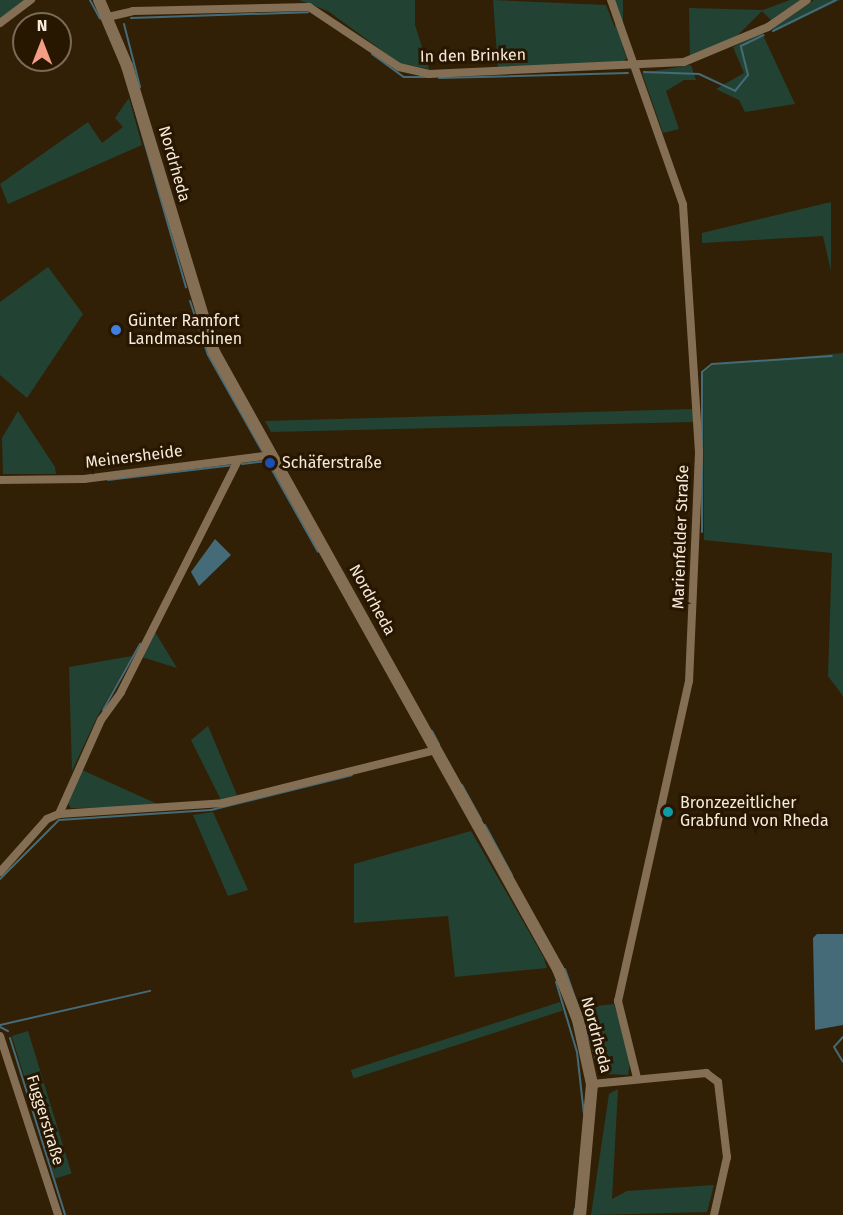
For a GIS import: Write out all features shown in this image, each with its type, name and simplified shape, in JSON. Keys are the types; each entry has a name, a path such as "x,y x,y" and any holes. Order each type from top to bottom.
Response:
{"main road":[{"name":"Nordrheda","path":"99,0 108,17 209,339 271,455 558,969 578,1020 592,1084 580,1215"}],"street":[{"path":"0,23 31,0"},
{"name":"Marienfelder Straße","path":"611,0 683,205 699,453 689,681 618,1001 637,1078"},
{"name":"In den Brinken","path":"108,17 133,11 299,6 320,10 414,72 635,66 697,59 768,27 807,0"},
{"name":"Meinersheide","path":"0,480 84,479 271,455"},
{"path":"59,814 101,720 121,692 238,460"},
{"path":"0,872 47,819 59,814 223,803 436,750"},
{"name":"Fuggerstraße","path":"0,1036 58,1215"},
{"path":"592,1084 706,1073 718,1082 727,1157 714,1215"}],"green space":[{"path":"0,0 24,0 0,19"},
{"path":"299,0 415,0 415,25 429,69 399,63 328,11"},
{"path":"493,0 606,5 627,58 621,64 498,68"},
{"path":"615,0 623,0 623,65 615,65"},
{"path":"790,0 800,0 771,20 762,11 737,36 690,58 689,8 763,10"},
{"path":"814,0 840,0 773,32 773,27"},
{"path":"762,33 795,104 745,112 739,100 716,89 744,73 733,47"},
{"path":"691,65 696,80 684,80 666,91 679,129 663,133 642,73"},
{"path":"129,98 142,145 8,204 0,184 88,122 102,143 123,127 115,118"},
{"path":"831,202 831,271 823,236 702,243 702,233"},
{"path":"48,267 83,314 27,398 0,375 0,302"},
{"path":"843,353 843,696 828,676 832,553 704,540 703,373 713,365"},
{"path":"693,409 694,422 271,432 265,421"},
{"path":"18,411 55,467 56,474 3,474 2,438"},
{"path":"155,632 177,668 142,657"},
{"path":"132,656 97,717 72,771 69,667"},
{"path":"208,726 237,795 221,800 191,740"},
{"path":"82,770 164,807 71,808 67,802"},
{"path":"213,812 248,890 228,896 193,815"},
{"path":"471,831 544,958 547,968 455,977 448,916 354,923 354,864"},
{"path":"560,1002 563,1011 354,1079 351,1070"},
{"path":"614,1004 631,1057 628,1075 605,1074 587,1007"},
{"path":"28,1031 72,1173 55,1178 12,1036"},
{"path":"618,1089 612,1199 627,1191 714,1185 707,1212 591,1215 609,1094"}],"water":[{"path":"215,539 231,555 199,586 191,572"},
{"path":"817,934 843,934 843,1025 815,1030 813,938"}],"waterway":[{"path":"90,0 100,19"},
{"path":"773,31 836,0"},
{"path":"131,18 308,12"},
{"path":"124,24 140,87"},
{"path":"644,72 699,74 735,91 748,75 741,46 764,35"},
{"path":"372,54 404,77 428,77"},
{"path":"439,78 628,73"},
{"path":"132,99 186,287"},
{"path":"190,301 208,355 262,451"},
{"path":"702,532 702,372 712,364 832,356"},
{"path":"242,464 267,461 318,552"},
{"path":"108,480 234,465"},
{"path":"103,710 140,644"},
{"path":"432,731 439,744"},
{"path":"0,879 59,820 211,810 352,775"},
{"path":"462,785 481,819"},
{"path":"485,825 512,875"},
{"path":"565,969 598,1064"},
{"path":"556,982 577,1052 584,1114"},
{"path":"0,1025 150,991"},
{"path":"0,1027 8,1031"},
{"path":"843,1037 834,1047 843,1062"},
{"path":"10,1038 65,1215"},
{"path":"574,1215 575,1209"}],"place":[{"name":"Günter Ramfort Landmaschinen","path":"116,330"},
{"name":"Schäferstraße","path":"270,463"},
{"name":"Bronzezeitlicher Grabfund von Rheda","path":"668,812"}]}
